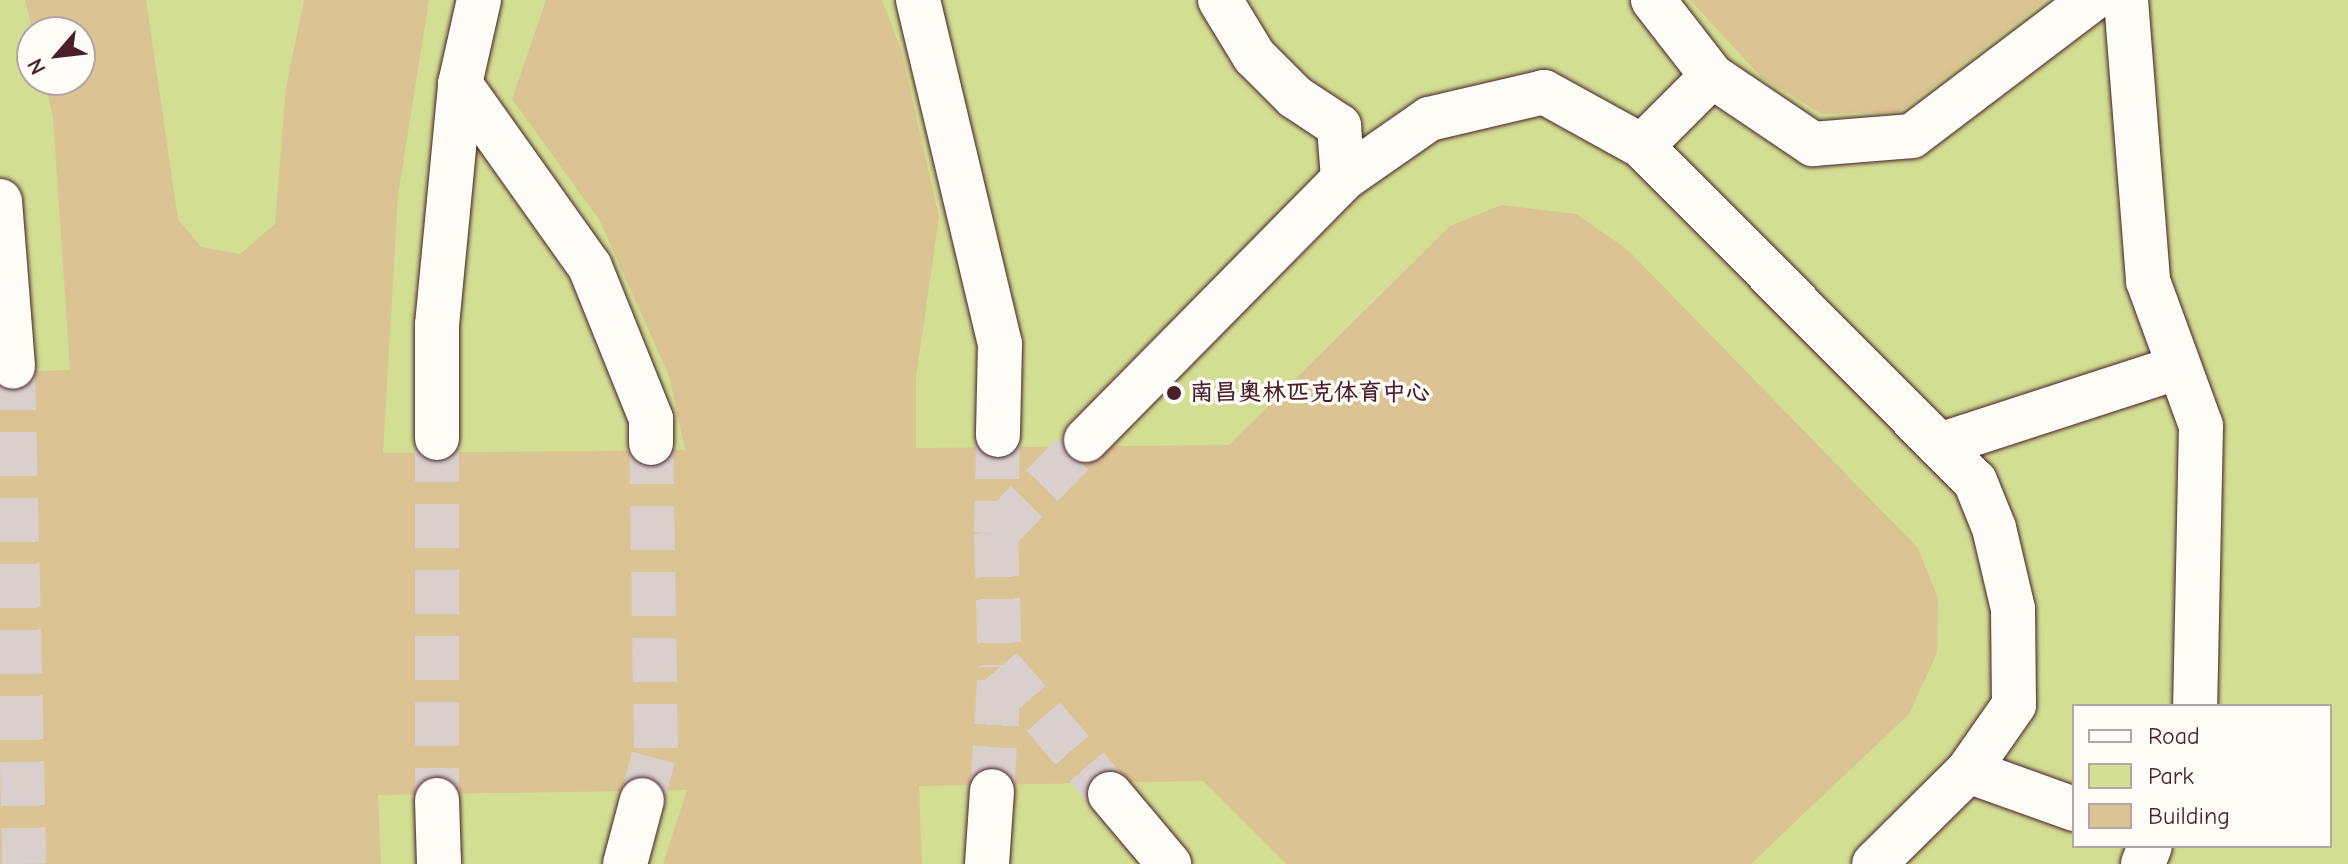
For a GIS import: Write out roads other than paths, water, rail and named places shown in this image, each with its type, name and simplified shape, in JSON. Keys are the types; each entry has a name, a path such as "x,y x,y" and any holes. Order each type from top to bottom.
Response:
{"street":[{"path":"437,438 437,325 460,84 479,0"},
{"path":"918,0 1000,344 998,435"},
{"path":"1220,0 1254,56 1295,97 1339,126 1343,179"},
{"path":"1653,0 1712,76 1813,144 1912,136 2091,0"},
{"path":"2126,0 2148,281 2201,426 2195,704"},
{"path":"1642,146 1712,76"},
{"path":"460,84 590,267 651,419 651,443"},
{"path":"1086,440 1343,179 1429,119 1544,92 1642,146 1975,481 1994,528 2013,609 2014,705 1968,771 1874,864"},
{"path":"0,201 13,366"},
{"path":"1939,445 2179,367"},
{"path":"1968,771 2072,808"},
{"path":"987,864 992,791"},
{"path":"1110,794 1169,864"},
{"path":"437,800 439,864"},
{"path":"625,864 642,800"}],"tunnel":[{"path":"13,366 24,864"},
{"path":"998,435 996,533 1086,440"},
{"path":"437,438 437,800"},
{"path":"642,800 656,748 651,443"},
{"path":"996,533 1000,667"},
{"path":"992,791 1000,667 1110,794"}],"place":[{"name":"南昌奥林匹克体育中心","path":"1174,393"}]}
